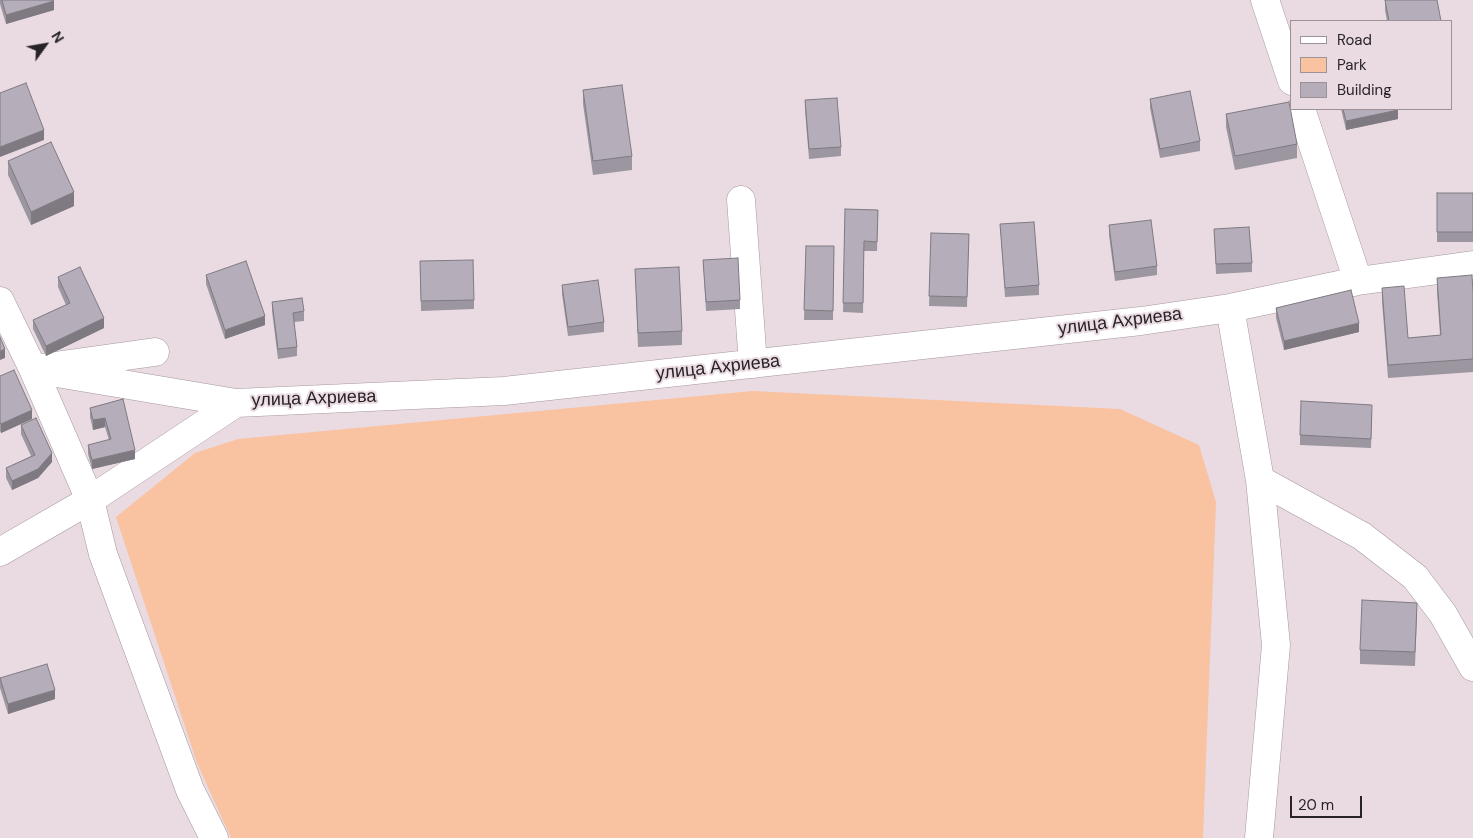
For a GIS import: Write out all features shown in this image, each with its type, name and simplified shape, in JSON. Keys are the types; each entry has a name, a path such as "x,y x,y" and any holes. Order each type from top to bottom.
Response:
{"street":[{"path":"1265,0 1290,75"},
{"path":"1301,110 1358,281"},
{"path":"741,200 753,364"},
{"name":"улица Ахриева","path":"0,552 90,500 236,403 504,391 1141,321 1230,308 1358,281 1473,265"},
{"path":"0,301 33,369 90,500 106,563 190,790 214,838"},
{"path":"1230,308 1260,480 1276,645 1259,838"},
{"path":"33,369 155,352"},
{"path":"33,369 236,403"},
{"path":"1260,480 1362,536 1414,577 1443,614 1473,667"}],"green space":[{"path":"753,391 1120,409 1199,445 1216,502 1203,838 231,838 197,763 116,517 195,453 238,439"}],"building":[{"path":"2,0 53,0 54,1 6,15"},
{"path":"1385,0 1437,0 1441,20 1389,20"},
{"path":"26,83 44,130 0,147 0,93"},
{"path":"622,85 632,156 593,161 583,90"},
{"path":"1190,91 1200,141 1160,149 1150,99"},
{"path":"837,98 841,147 809,149 805,100"},
{"path":"1289,102 1297,144 1235,156 1226,114"},
{"path":"1343,110 1398,110 1346,121"},
{"path":"51,142 74,192 31,212 8,161"},
{"path":"1437,193 1473,193 1473,232 1437,232"},
{"path":"845,209 878,210 877,242 864,241 863,303 843,303"},
{"path":"1151,220 1157,266 1115,272 1109,225"},
{"path":"1034,222 1039,285 1005,288 1000,224"},
{"path":"1249,227 1252,263 1216,264 1214,229"},
{"path":"931,233 969,234 967,297 929,296"},
{"path":"806,246 834,246 833,311 804,310"},
{"path":"738,258 740,300 706,302 703,260"},
{"path":"473,260 474,300 421,301 420,261"},
{"path":"246,261 265,316 225,330 206,275"},
{"path":"80,267 104,318 46,346 33,320 70,303 58,277"},
{"path":"679,267 682,331 638,333 635,269"},
{"path":"1472,275 1473,359 1388,365 1382,288 1404,286 1408,338 1441,335 1437,278"},
{"path":"598,280 604,322 568,327 562,285"},
{"path":"1351,290 1359,323 1284,341 1276,308"},
{"path":"302,298 304,311 293,313 297,347 278,349 272,302"},
{"path":"0,337 5,349 0,351"},
{"path":"14,370 32,410 1,424 0,376"},
{"path":"123,399 135,450 92,460 88,445 111,439 105,418 93,420 90,408"},
{"path":"1301,401 1372,405 1371,439 1300,435"},
{"path":"36,418 52,453 38,469 12,481 6,468 35,455 21,425"},
{"path":"1362,600 1417,603 1415,652 1360,650"},
{"path":"47,664 55,690 8,704 0,678"}]}
